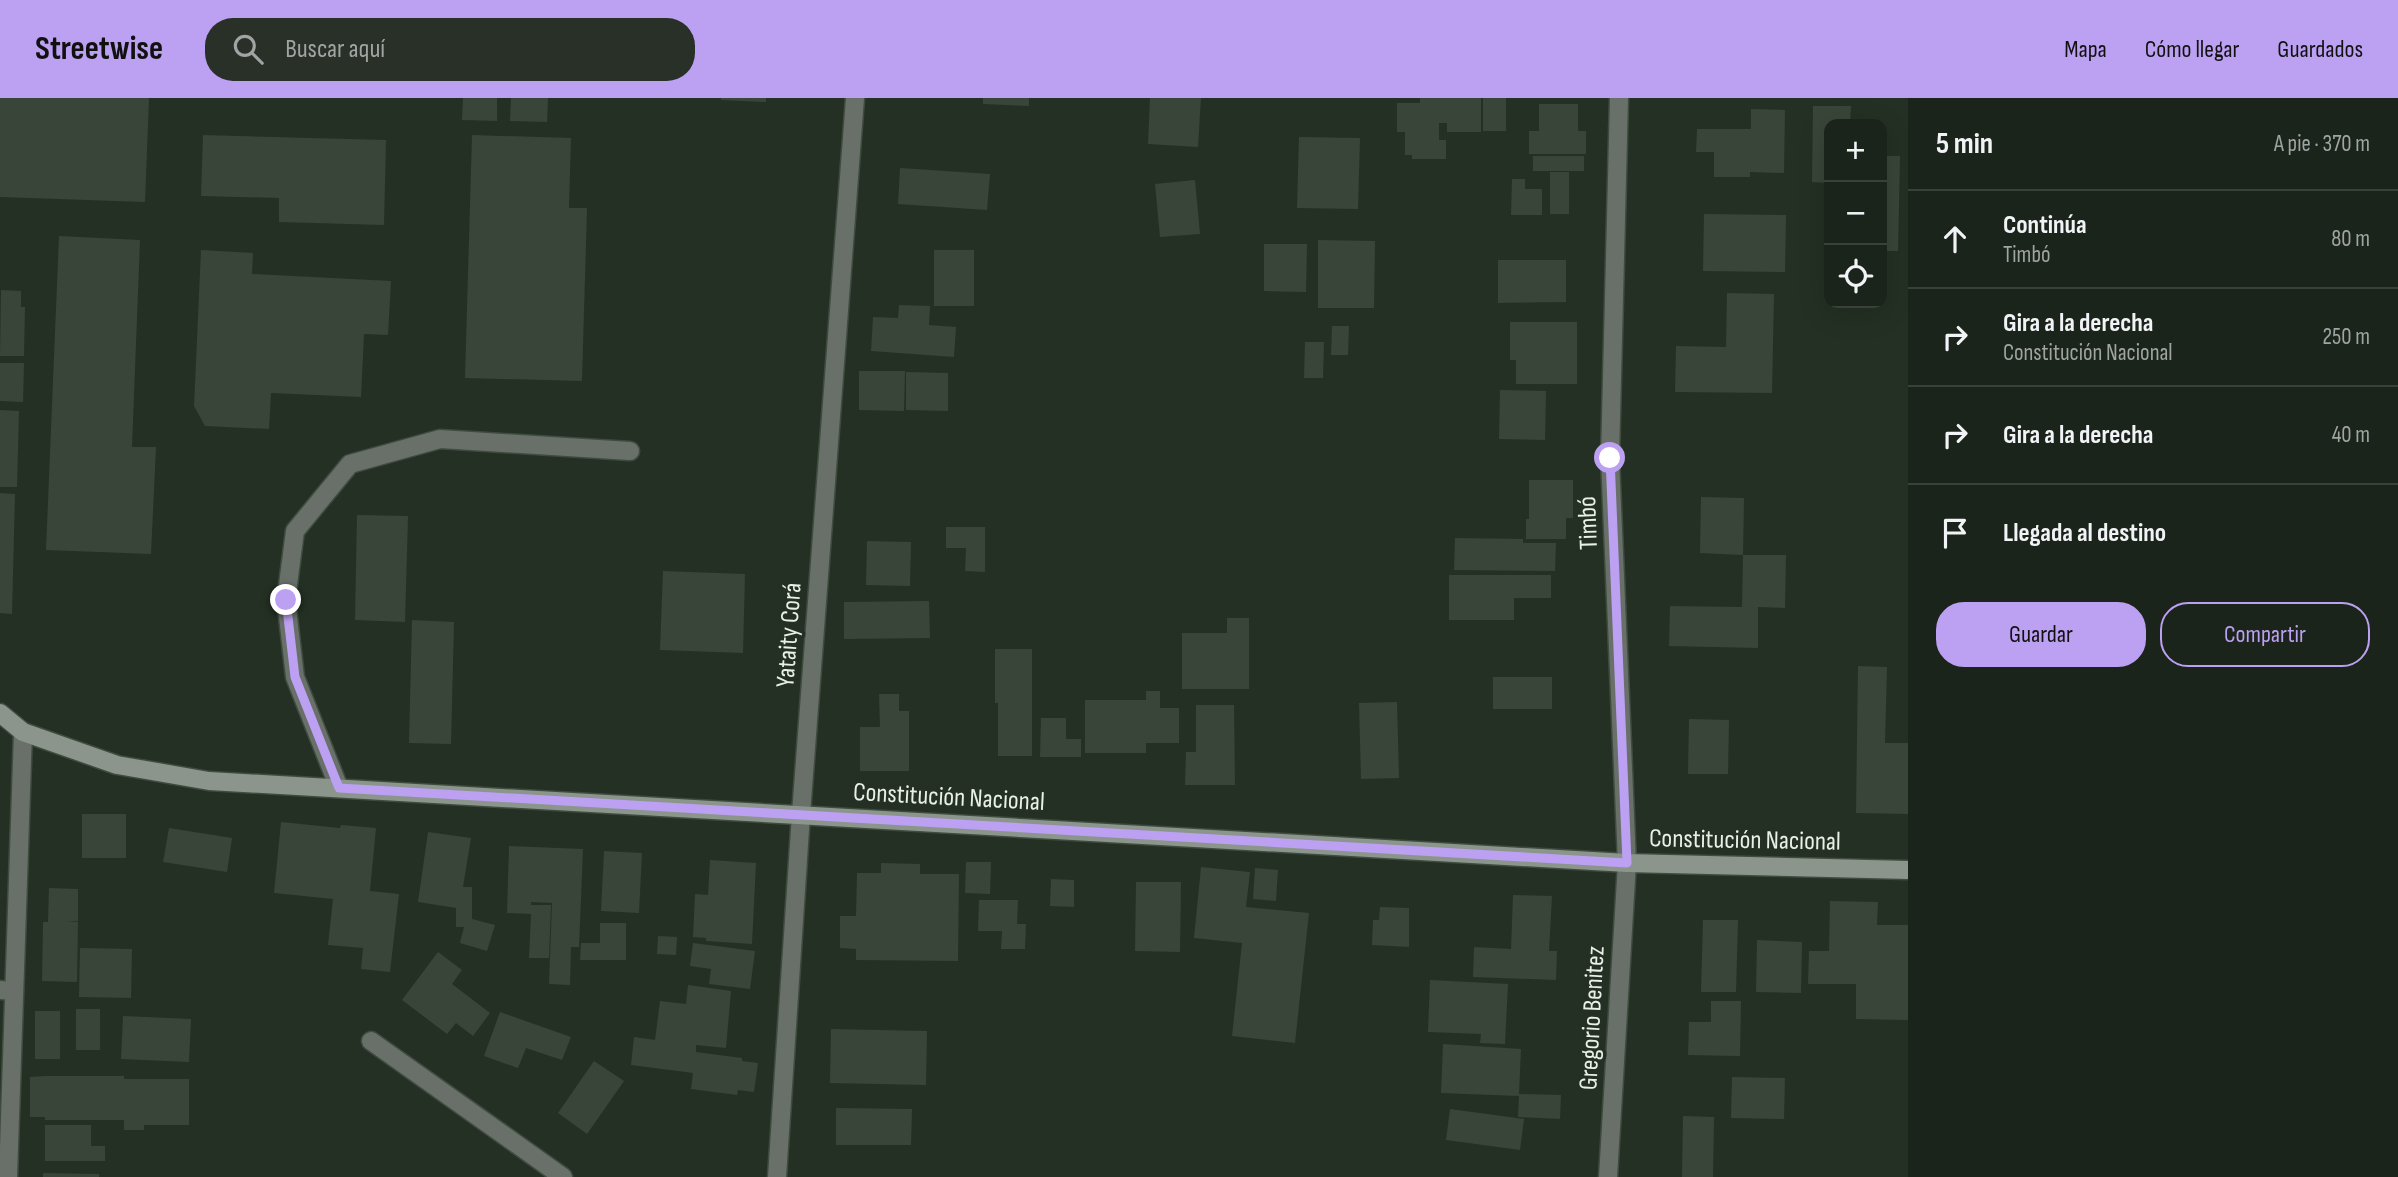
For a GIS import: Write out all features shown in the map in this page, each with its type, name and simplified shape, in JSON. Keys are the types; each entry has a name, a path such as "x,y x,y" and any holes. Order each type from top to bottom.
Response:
{"street":[{"name":"Yataity Corá","path":"777,1177 800,814 855,98"},
{"name":"Timbó","path":"1619,98 1610,458 1627,863"},
{"path":"339,788 295,677 286,600 295,531 350,464 440,439 630,452"},
{"name":"Constitución Nacional","path":"0,713 23,732 117,765 209,781 1627,863 1908,870"},
{"path":"8,1177 7,991 23,732"},
{"name":"Gregorio Benitez","path":"1608,1177 1627,863"},
{"path":"371,1041 563,1177"}],"building":[{"path":"0,98 149,98 145,202 0,197"},
{"path":"463,98 497,98 497,121 462,120"},
{"path":"511,98 548,98 547,122 510,121"},
{"path":"766,98 766,102 721,100"},
{"path":"983,98 1029,98 1029,106 983,104"},
{"path":"1150,98 1201,98 1198,147 1148,144"},
{"path":"1420,98 1481,98 1481,132 1447,132 1447,123 1439,123 1439,140 1446,140 1446,159 1412,159 1412,155 1405,155 1405,132 1397,132 1397,103 1420,103"},
{"path":"1483,98 1506,98 1506,131 1483,131"},
{"path":"1539,104 1578,104 1578,131 1586,131 1586,154 1529,154 1529,131 1539,131"},
{"path":"1813,106 1851,106 1850,119 1824,119 1824,183 1812,182"},
{"path":"1751,109 1785,110 1784,173 1750,172 1750,177 1714,177 1714,152 1696,152 1697,129 1751,129"},
{"path":"203,135 386,140 384,225 279,222 279,198 201,196"},
{"path":"472,135 571,138 569,208 587,208 582,381 465,378"},
{"path":"1299,137 1360,138 1358,209 1297,208"},
{"path":"1533,156 1584,156 1584,171 1533,171"},
{"path":"1887,156 1900,156 1898,251 1887,251"},
{"path":"900,168 990,174 987,210 898,204"},
{"path":"1550,172 1569,172 1569,214 1550,214"},
{"path":"1512,179 1525,179 1525,189 1542,189 1542,215 1511,215"},
{"path":"1195,180 1200,234 1160,237 1155,184"},
{"path":"1704,214 1786,215 1785,272 1703,271"},
{"path":"59,236 140,240 132,447 156,447 151,554 46,550"},
{"path":"1318,240 1375,241 1374,308 1318,308"},
{"path":"1264,244 1307,244 1306,292 1264,291"},
{"path":"201,250 253,253 252,274 391,281 388,335 364,334 361,397 271,393 269,429 205,426 194,406"},
{"path":"934,250 974,250 974,306 934,306"},
{"path":"1498,260 1566,260 1566,302 1498,303"},
{"path":"1,290 21,291 21,307 25,307 24,356 0,356"},
{"path":"1727,293 1774,294 1772,393 1675,392 1676,346 1726,347"},
{"path":"899,305 930,306 929,325 956,327 954,357 871,351 873,317 898,318"},
{"path":"1510,322 1577,322 1577,384 1516,384 1516,360 1510,360"},
{"path":"1332,326 1349,326 1348,355 1331,355"},
{"path":"1305,342 1324,342 1323,378 1304,378"},
{"path":"0,363 24,363 23,402 0,401"},
{"path":"859,371 905,371 904,411 859,410"},
{"path":"906,372 948,373 948,411 906,410"},
{"path":"1500,390 1546,391 1545,440 1499,439"},
{"path":"0,410 19,411 17,487 0,487"},
{"path":"1529,480 1573,480 1573,518 1566,518 1566,539 1526,539"},
{"path":"0,493 15,494 12,614 0,613"},
{"path":"1701,497 1744,498 1743,555 1700,553"},
{"path":"357,515 408,516 405,622 355,620"},
{"path":"946,527 985,527 985,572 965,571 966,548 946,548"},
{"path":"1455,538 1523,539 1523,543 1556,543 1555,571 1454,570"},
{"path":"867,541 911,542 910,586 866,585"},
{"path":"1743,555 1786,555 1785,608 1758,607 1758,648 1669,646 1670,606 1742,607"},
{"path":"663,571 745,574 743,653 660,650"},
{"path":"1449,575 1551,575 1551,598 1514,598 1514,620 1449,620"},
{"path":"929,601 930,638 844,639 844,602"},
{"path":"1227,618 1249,618 1249,689 1182,689 1182,633 1227,633"},
{"path":"412,620 454,622 451,744 409,743"},
{"path":"995,649 1032,649 1032,756 998,756"},
{"path":"1858,666 1887,667 1885,743 1908,743 1908,814 1856,813"},
{"path":"1493,677 1552,677 1552,709 1493,709"},
{"path":"1146,691 1160,691 1160,708 1179,708 1179,743 1146,743 1146,753 1085,753 1085,700 1146,700"},
{"path":"879,694 899,694 899,711 909,711 909,771 860,771 860,727 880,727"},
{"path":"1397,702 1399,778 1361,779 1359,703"},
{"path":"1196,705 1234,705 1235,785 1185,785 1186,752 1196,752"},
{"path":"1041,718 1066,718 1066,739 1081,739 1081,757 1040,757"},
{"path":"1689,719 1729,720 1728,774 1688,774"},
{"path":"82,814 126,814 126,858 82,858"},
{"path":"281,822 340,828 341,825 376,828 370,891 399,894 390,972 361,969 363,948 328,945 333,899 274,893"},
{"path":"169,828 232,838 227,872 163,862"},
{"path":"428,832 471,838 463,887 472,887 472,919 495,925 487,951 460,943 464,927 456,927 456,908 418,902"},
{"path":"509,846 583,849 579,947 571,947 570,985 549,984 552,903 531,902 531,905 551,905 549,958 529,958 531,914 507,913"},
{"path":"604,851 642,853 639,913 601,911"},
{"path":"710,860 756,863 752,944 706,941 706,938 693,937 695,894 708,895"},
{"path":"966,862 991,862 990,894 965,893"},
{"path":"881,863 920,864 920,874 959,874 958,961 856,960 856,949 840,948 840,916 856,916 857,873 881,873"},
{"path":"1201,867 1250,872 1246,907 1309,913 1295,1043 1232,1036 1242,943 1194,938"},
{"path":"1255,868 1278,870 1276,901 1253,899"},
{"path":"1051,879 1074,880 1074,907 1050,906"},
{"path":"1136,882 1181,882 1180,952 1135,951"},
{"path":"49,888 78,889 78,921 66,921 78,922 77,982 42,981 43,922 48,922"},
{"path":"1513,895 1552,896 1549,951 1557,951 1556,980 1473,977 1474,947 1511,949"},
{"path":"979,900 1018,900 1017,924 1026,924 1025,949 1001,949 1002,931 978,931"},
{"path":"1830,901 1878,902 1877,925 1908,925 1908,1020 1856,1019 1856,984 1808,984 1809,951 1829,951"},
{"path":"1380,907 1409,908 1409,947 1372,945 1373,920 1379,920"},
{"path":"1703,920 1738,920 1736,992 1701,992"},
{"path":"600,923 626,923 626,960 580,960 581,943 600,943"},
{"path":"658,936 677,937 676,955 657,954"},
{"path":"1757,940 1802,942 1801,993 1756,992"},
{"path":"693,943 755,951 750,989 709,984 711,969 690,966"},
{"path":"80,948 132,949 131,998 79,997"},
{"path":"438,952 462,970 452,984 490,1013 473,1036 456,1023 447,1034 402,1000"},
{"path":"1430,980 1508,984 1505,1044 1480,1043 1481,1034 1428,1032"},
{"path":"688,985 731,991 726,1048 696,1045 696,1052 742,1058 742,1061 758,1063 754,1092 738,1090 737,1095 691,1089 693,1073 631,1065 634,1037 655,1040 660,1001 686,1004"},
{"path":"1711,1001 1741,1001 1740,1056 1688,1055 1689,1022 1711,1022"},
{"path":"76,1009 100,1009 100,1050 76,1050"},
{"path":"35,1011 60,1011 60,1059 35,1059"},
{"path":"500,1012 571,1037 562,1060 526,1048 518,1068 484,1056"},
{"path":"123,1016 191,1019 189,1062 121,1059"},
{"path":"831,1029 927,1031 926,1085 830,1083"},
{"path":"1443,1044 1521,1049 1519,1094 1561,1095 1560,1119 1518,1117 1519,1096 1441,1093"},
{"path":"594,1061 624,1081 587,1134 558,1113"},
{"path":"30,1077 189,1079 189,1125 144,1125 144,1130 124,1130 124,1120 45,1120 45,1117 30,1117"},
{"path":"1732,1077 1785,1078 1784,1119 1731,1118"},
{"path":"836,1108 912,1109 911,1145 836,1145"},
{"path":"1450,1109 1524,1119 1520,1150 1446,1140"},
{"path":"1683,1116 1714,1117 1713,1177 1682,1177"},
{"path":"45,1125 91,1125 91,1146 105,1146 105,1161 45,1161"},
{"path":"43,1173 99,1174 99,1177 43,1177"}],"route":[{"path":"286,600 295,677 339,788 1627,863 1610,458"}]}
